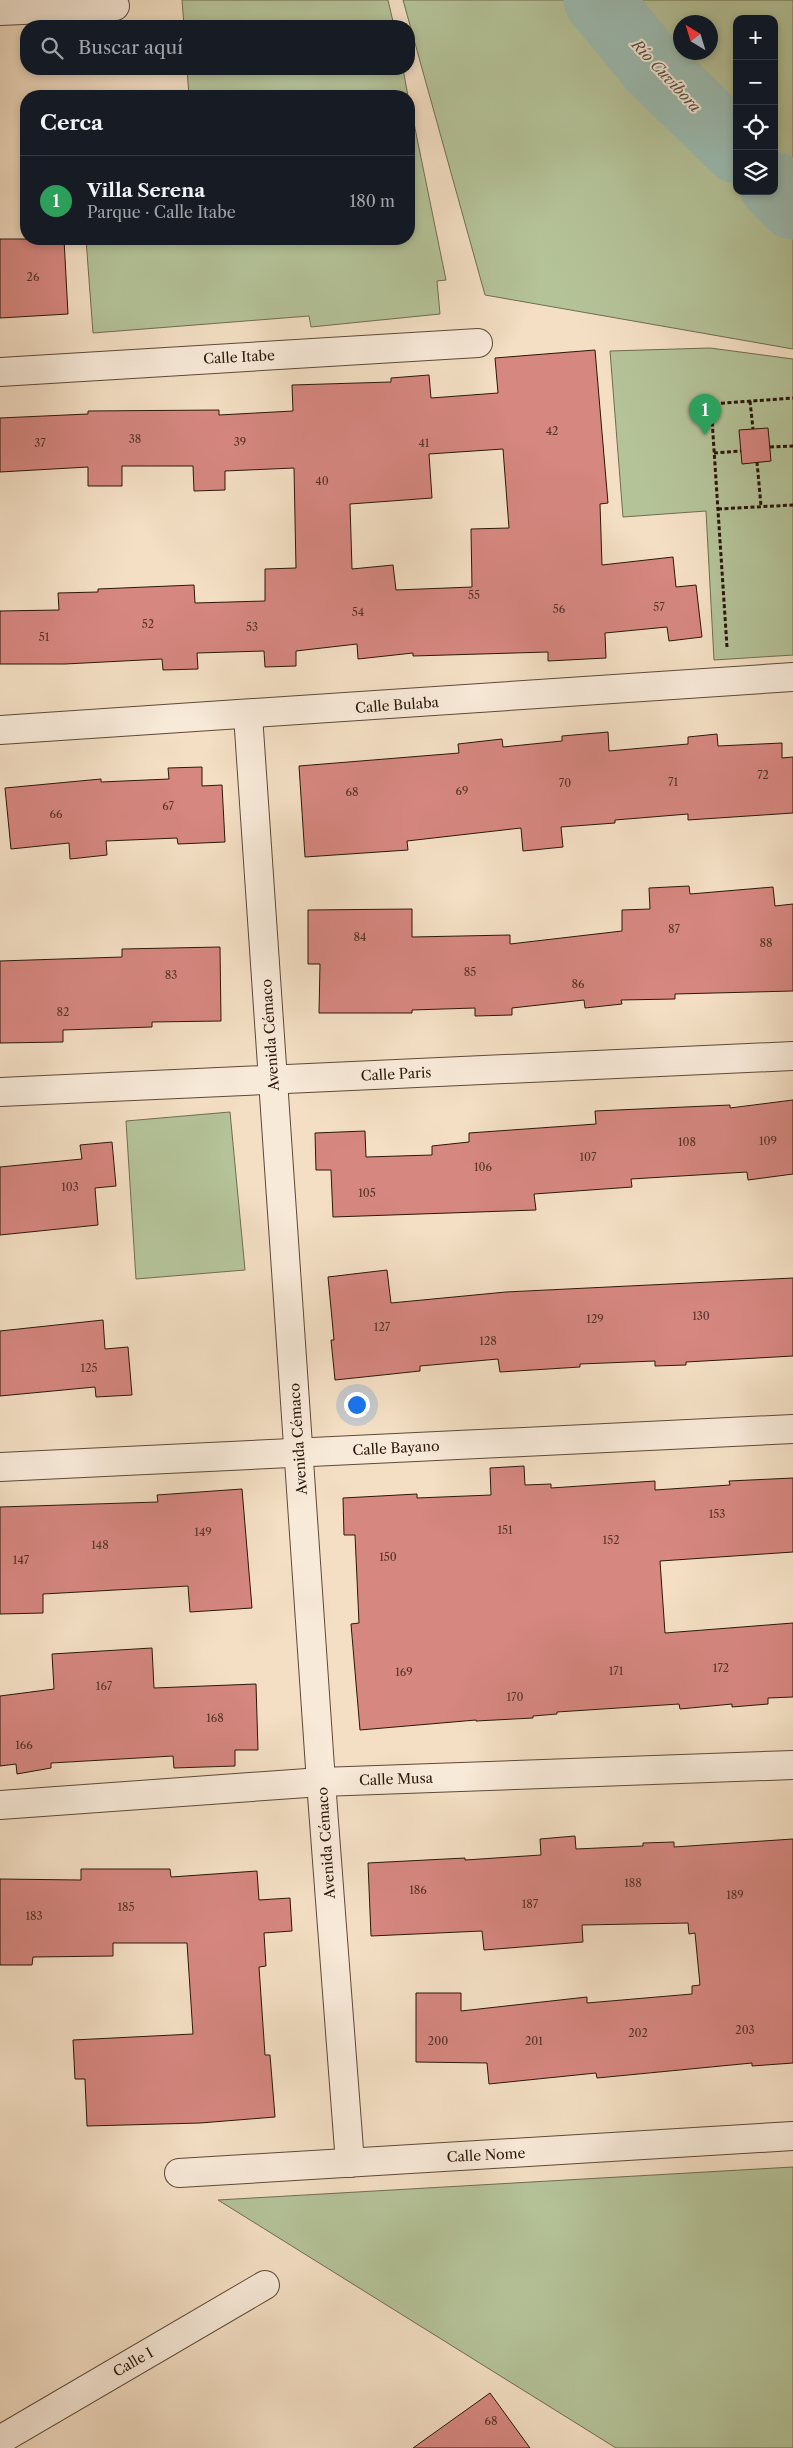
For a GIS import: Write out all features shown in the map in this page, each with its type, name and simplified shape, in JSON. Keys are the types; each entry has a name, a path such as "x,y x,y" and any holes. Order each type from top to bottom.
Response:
{"street":[{"path":"0,11 114,6"},
{"name":"Calle Itabe","path":"0,372 478,343"},
{"name":"Calle Bulaba","path":"0,730 248,715 793,677"},
{"name":"Avenida Cémaco","path":"248,715 321,1782 350,2163"},
{"name":"Calle Paris","path":"0,1092 793,1056"},
{"name":"Calle Bayano","path":"0,1467 793,1428"},
{"name":"Calle Musa","path":"0,1804 321,1782 793,1765"},
{"name":"Calle Nome","path":"179,2173 793,2136"},
{"name":"Calle I","path":"0,2440 265,2285"}],"path":[{"path":"730,682 711,404 793,398"},
{"path":"750,401 753,429"},
{"path":"770,447 793,446"},
{"path":"714,454 741,451"},
{"path":"758,462 761,506"},
{"path":"718,509 793,505"}],"green space":[{"path":"182,0 388,0 393,20 184,20"},
{"path":"403,0 793,0 793,349 485,295 415,43 415,20 409,20"},
{"path":"187,75 404,75 407,90 189,90"},
{"path":"415,128 446,280 437,281 440,314 311,327 309,316 93,333 86,245 415,245"},
{"path":"710,348 793,359 793,655 714,660 706,511 623,517 610,351"},
{"path":"230,1112 245,1270 136,1279 126,1121"},
{"path":"793,2167 793,2448 616,2448 218,2200"}],"building":[{"path":"0,239 20,239 20,245 64,245 68,314 0,318"},
{"path":"595,350 608,503 600,504 602,565 673,557 676,587 696,585 702,637 669,641 667,627 605,633 606,658 548,661 548,652 413,656 413,653 358,659 357,644 296,651 296,666 265,667 264,651 197,653 198,669 163,670 162,659 65,664 0,664 0,611 59,610 58,593 98,592 98,589 194,585 195,603 265,601 265,569 296,568 294,468 225,471 225,490 194,491 193,466 122,466 122,486 88,486 88,467 0,472 0,418 88,414 88,411 219,410 219,415 293,411 292,385 391,382 391,378 429,375 431,398 498,393 495,358","holes":["503,449 509,528 471,529 472,587 396,590 393,565 352,569 350,504 432,498 429,454"]},
{"path":"768,428 771,461 742,464 739,430"},
{"path":"608,732 609,751 688,744 688,737 717,734 718,746 782,743 782,758 793,757 793,813 688,820 688,814 615,820 615,823 561,827 563,847 523,851 521,828 407,841 408,850 305,857 299,766 459,753 458,744 502,739 503,747 562,741 562,736"},
{"path":"202,767 202,786 222,785 225,842 178,844 177,838 106,841 107,855 70,859 69,843 11,849 5,788 101,779 101,782 169,779 168,768"},
{"path":"689,886 690,894 773,887 775,906 793,904 793,991 675,994 675,999 621,1000 622,1004 585,1008 584,1000 512,1008 512,1015 475,1016 475,1008 412,1010 412,1013 319,1013 320,964 308,964 308,910 412,909 412,937 510,935 510,944 622,931 622,910 650,909 649,888"},
{"path":"220,947 221,1021 152,1022 152,1027 63,1030 63,1042 0,1043 0,961 122,957 122,949"},
{"path":"793,1100 793,1174 748,1180 747,1172 631,1179 632,1187 534,1194 536,1210 333,1217 331,1170 316,1170 315,1133 365,1131 366,1157 432,1155 432,1146 469,1142 469,1133 596,1124 595,1111 730,1105 730,1108"},
{"path":"112,1142 116,1186 95,1188 98,1225 0,1235 0,1167 82,1159 80,1145"},
{"path":"387,1270 391,1303 506,1292 793,1278 793,1356 686,1362 686,1365 655,1366 655,1361 580,1364 580,1367 500,1372 498,1359 420,1366 420,1371 335,1380 331,1340 334,1340 328,1277"},
{"path":"103,1320 105,1349 128,1347 132,1395 96,1397 95,1387 0,1396 0,1331"},
{"path":"524,1466 525,1485 551,1484 551,1488 655,1481 655,1490 730,1485 729,1481 793,1478 793,1552 660,1561 665,1633 793,1623 793,1697 768,1698 768,1704 732,1707 732,1704 680,1709 679,1704 557,1712 557,1714 533,1716 533,1718 476,1720 360,1730 351,1624 359,1623 355,1535 344,1535 343,1498 417,1494 417,1498 491,1495 490,1468"},
{"path":"242,1489 252,1608 190,1612 188,1586 43,1594 43,1613 0,1614 0,1507 158,1502 157,1495"},
{"path":"152,1648 154,1688 256,1684 258,1750 235,1750 235,1766 174,1768 173,1756 51,1763 51,1768 17,1774 16,1764 0,1766 0,1696 54,1689 52,1654"},
{"path":"575,1836 576,1849 643,1846 643,1843 674,1842 674,1847 793,1839 793,2063 752,2066 752,2063 597,2078 596,2073 489,2084 487,2063 416,2062 416,1993 461,1993 461,2011 587,1997 587,2003 692,1994 692,1986 700,1985 695,1933 689,1934 688,1923 582,1925 583,1942 484,1950 482,1931 371,1936 368,1863 541,1855 540,1839"},
{"path":"81,1869 170,1869 171,1877 257,1871 259,1900 290,1898 292,1931 264,1933 266,1966 259,1967 265,2055 270,2055 275,2117 200,2123 87,2126 85,2079 75,2079 73,2040 193,2034 187,1943 113,1943 113,1956 33,1957 32,1965 0,1965 0,1879 81,1880"},
{"path":"490,2393 530,2448 413,2448"}],"waterway":[{"name":"Río Cuvíbora","path":"598,0 653,67 733,145"},
{"name":"Río Cuvíbora","path":"778,190 793,205"}],"place":[{"name":"Villa Serena","path":"705,435"}]}
